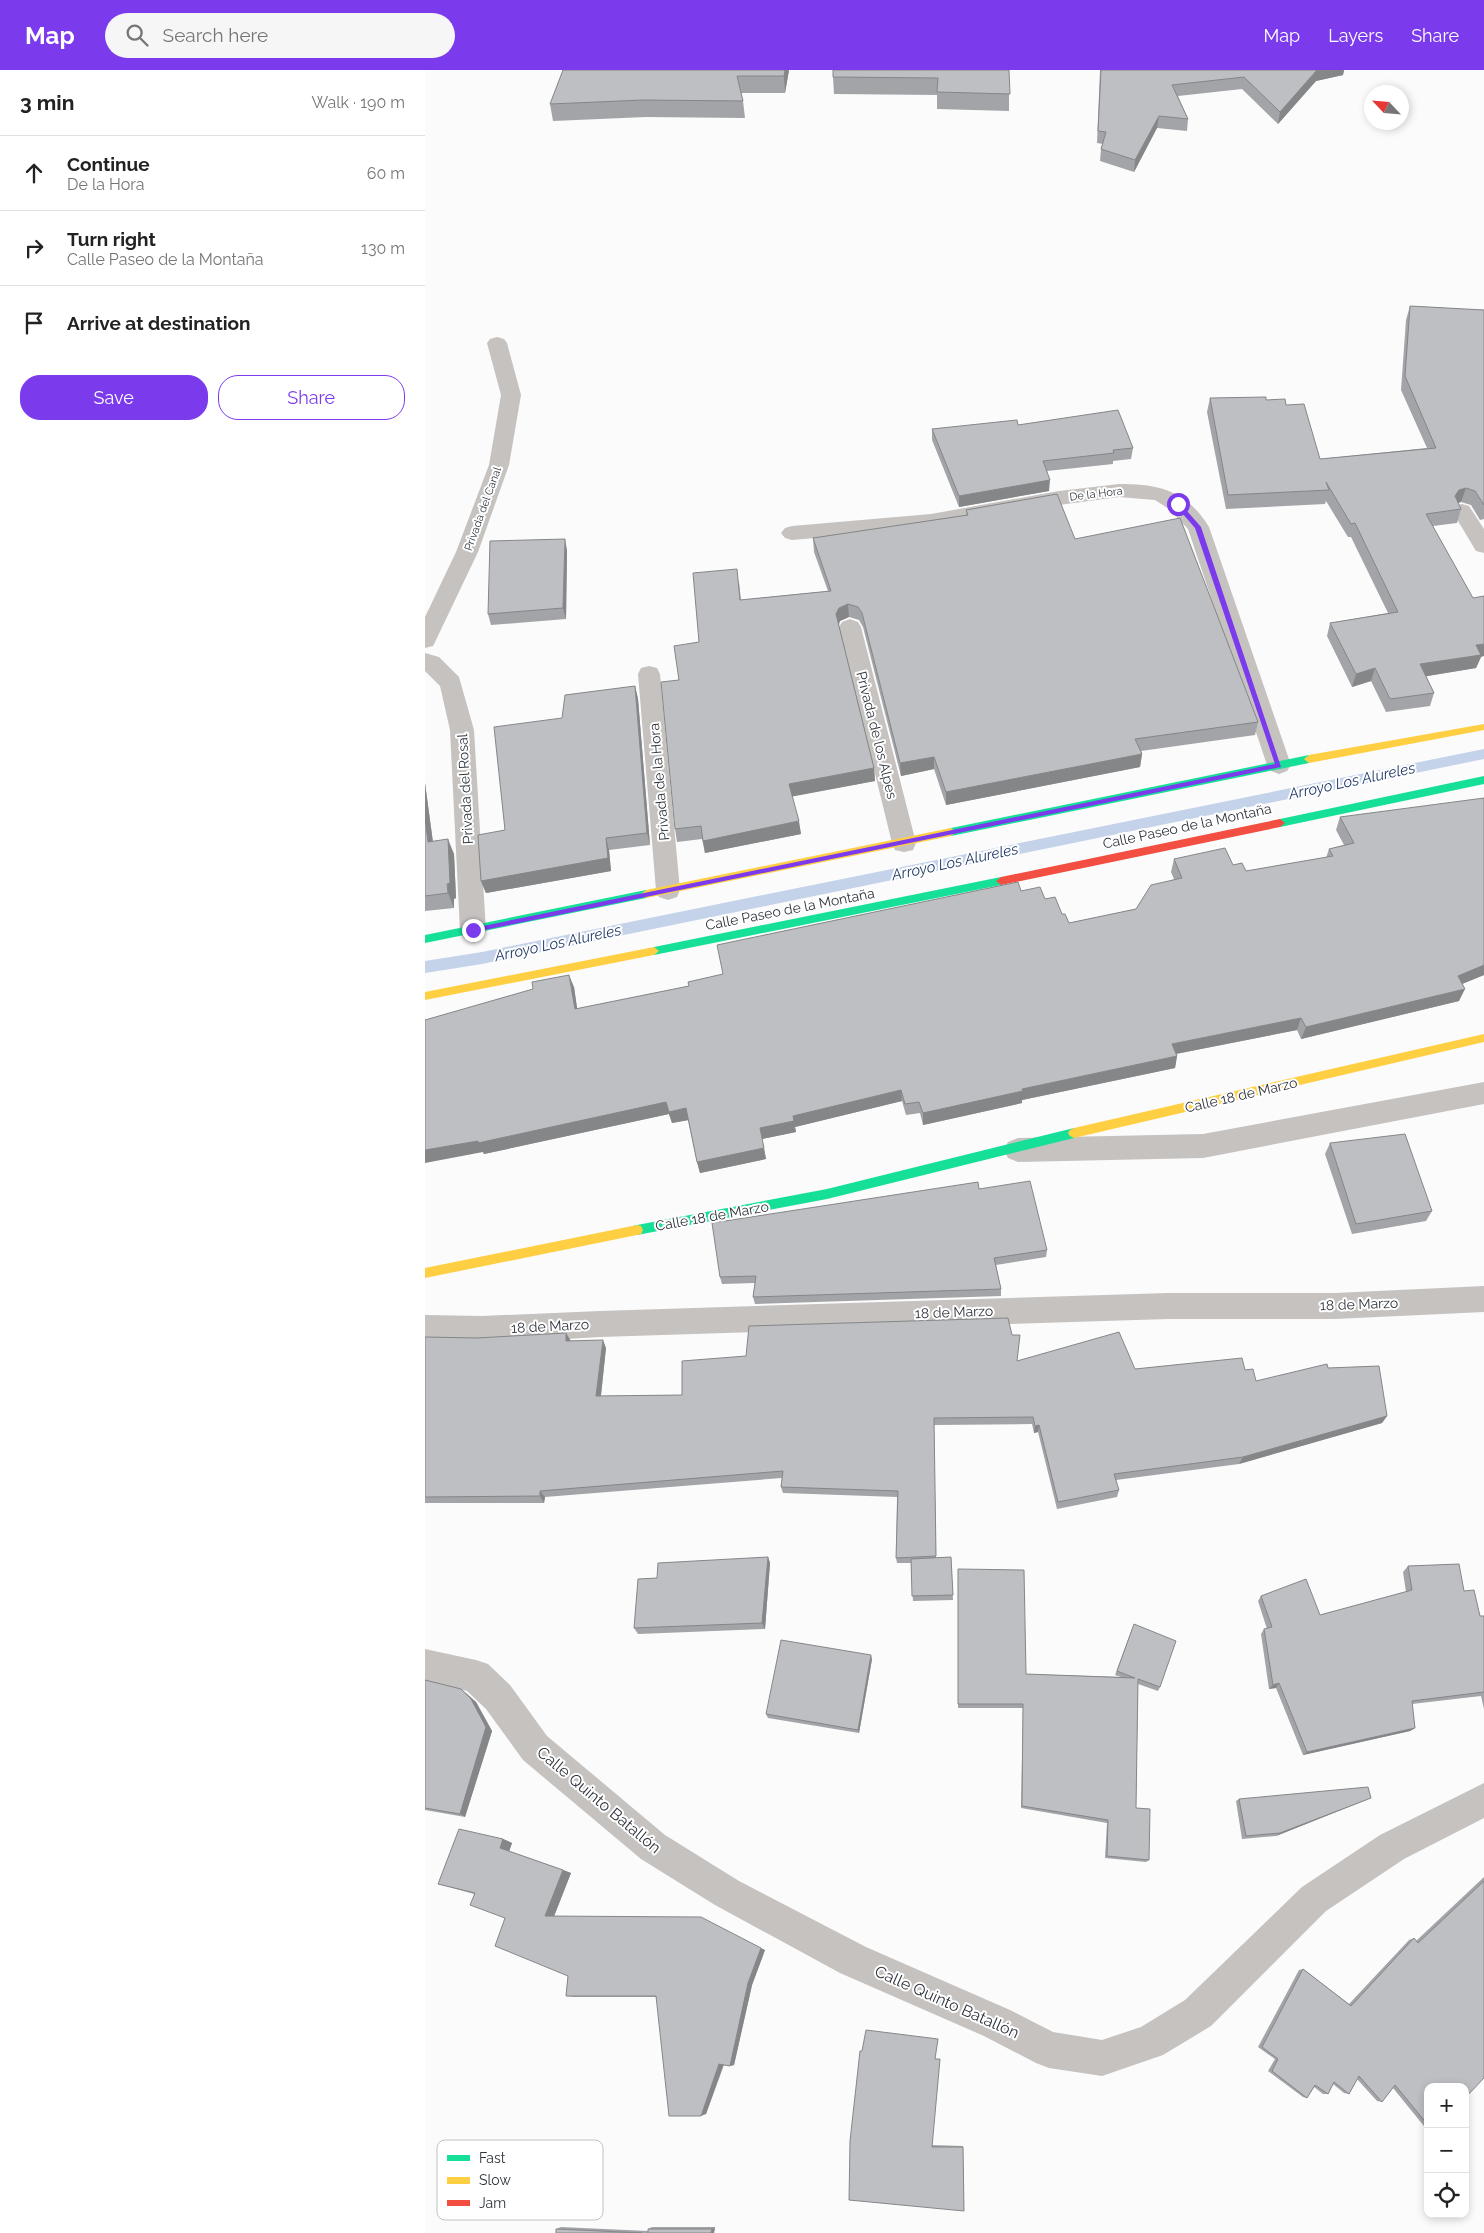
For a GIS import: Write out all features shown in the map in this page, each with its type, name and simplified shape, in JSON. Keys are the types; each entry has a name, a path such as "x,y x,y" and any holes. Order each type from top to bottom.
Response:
{"main road":[{"path":"425,939 904,843 1279,765 1484,727"},
{"name":"Calle Paseo de la Montaña","path":"425,996 828,917 1484,780"},
{"name":"Calle 18 de Marzo","path":"425,1272 827,1194 997,1151 1484,1038"}],"street":[{"name":"Privada del Canal","path":"425,640 467,552 499,465 511,395 497,342"},
{"name":"De la Hora","path":"792,533 949,518 1109,491 1140,490 1161,494 1178,504 1198,527 1279,765"},
{"path":"1462,511 1484,546"},
{"name":"Privada de los Alpes","path":"850,627 904,843"},
{"name":"Privada del Rosal","path":"425,661 431,663 451,683 462,730 473,930"},
{"name":"Privada de la Hora","path":"649,674 668,890"},
{"name":"Calle 18 de Marzo","path":"997,1151 1203,1146 1484,1093"},
{"name":"18 de Marzo","path":"425,1328 482,1330 659,1322 1168,1306 1335,1306 1484,1299"},
{"name":"Calle Quinto Batallón","path":"425,1665 476,1676 499,1697 535,1748 653,1847 727,1893 853,1960 997,2023 1049,2050 1102,2058 1150,2042 1199,2013 1314,1899 1392,1847 1484,1800"}],"building":[{"path":"563,70 785,70 784,76 737,76 743,101 643,100 550,104"},
{"path":"833,70 1009,70 1010,94 937,92 938,78 833,77"},
{"path":"1101,70 1317,70 1280,112 1244,77 1172,85 1188,119 1159,116 1135,160 1101,149 1106,132 1098,131"},
{"path":"1410,306 1484,310 1484,505 1475,491 1466,488 1459,490 1455,496 1461,509 1426,514 1473,598 1484,596 1484,644 1476,645 1481,655 1420,664 1434,693 1390,699 1375,668 1356,674 1330,623 1398,612 1355,523 1351,524 1326,482 1329,490 1228,495 1210,398 1266,397 1266,400 1285,399 1286,405 1304,404 1320,459 1436,448 1405,376"},
{"path":"1118,410 1133,448 1113,450 1114,453 1043,461 1050,480 959,496 932,429 1017,420 1018,425"},
{"path":"1057,494 1075,539 1180,518 1258,722 1135,739 1142,754 946,792 934,757 900,763 862,613 858,607 848,604 839,608 836,614 874,768 789,784 799,821 703,841 701,826 675,829 661,682 679,680 674,646 699,642 693,573 737,569 740,600 831,591 813,538 968,515 966,510"},
{"path":"565,539 563,608 488,614 490,541"},
{"path":"635,686 647,833 606,838 608,858 481,881 478,835 505,830 494,727 562,718 565,695"},
{"path":"1484,798 1484,965 1458,976 1465,989 1306,1027 1301,1018 1172,1044 1177,1056 1022,1089 1023,1091 923,1113 919,1102 905,1104 901,1090 793,1116 794,1121 760,1128 764,1148 697,1162 686,1108 669,1112 666,1102 478,1143 478,1141 425,1150 425,1020 533,989 532,982 569,975 575,1009 689,986 688,982 723,974 717,945 1018,882 1021,891 1040,887 1045,899 1055,897 1062,914 1065,914 1069,923 1136,909 1151,885 1182,878 1174,859 1225,848 1233,865 1242,863 1246,871 1333,856 1329,849 1354,843 1340,817"},
{"path":"425,818 428,842 448,839 450,883 447,884 448,893 425,896"},
{"path":"1405,1134 1432,1211 1356,1224 1330,1143"},
{"path":"1030,1181 1047,1250 994,1258 1001,1289 753,1297 756,1276 720,1277 712,1223 978,1182 979,1189"},
{"path":"1008,1318 1012,1335 1020,1335 1017,1361 1119,1332 1135,1369 1242,1358 1245,1370 1253,1369 1256,1381 1327,1364 1328,1368 1379,1366 1387,1416 1243,1457 1114,1474 1119,1490 1058,1502 1039,1425 1035,1426 1033,1417 934,1418 936,1556 896,1558 898,1491 781,1487 783,1471 540,1491 540,1496 425,1497 425,1337 477,1338 566,1333 566,1341 603,1340 596,1396 682,1395 682,1361 746,1356 749,1326"},
{"path":"768,1557 762,1623 634,1628 638,1579 657,1578 658,1563"},
{"path":"951,1557 953,1595 912,1596 911,1559"},
{"path":"1459,1564 1464,1591 1474,1590 1480,1616 1484,1616 1484,1692 1412,1701 1415,1728 1307,1752 1279,1683 1273,1685 1264,1629 1272,1627 1261,1596 1306,1579 1320,1615 1412,1590 1408,1566"},
{"path":"958,1569 1024,1570 1026,1674 1135,1678 1117,1671 1134,1624 1176,1641 1160,1687 1138,1679 1136,1808 1150,1809 1149,1860 1107,1856 1108,1820 1022,1806 1023,1704 958,1704"},
{"path":"781,1640 871,1655 858,1730 766,1714"},
{"path":"425,1680 461,1689 471,1699 486,1727 460,1814 425,1808"},
{"path":"1368,1787 1371,1798 1280,1833 1246,1836 1239,1799"},
{"path":"459,1829 503,1839 500,1848 563,1870 545,1916 701,1917 761,1948 748,1983 730,2066 719,2064 701,2116 669,2116 656,1996 566,1996 568,1976 495,1946 505,1918 470,1905 475,1893 438,1884"},
{"path":"1484,1881 1484,2078 1469,2094 1469,2083 1424,2083 1424,2120 1395,2085 1382,2102 1359,2076 1349,2094 1334,2082 1328,2094 1315,2085 1307,2098 1272,2071 1278,2059 1262,2047 1303,1969 1351,2006 1414,1938 1418,1943"},
{"path":"866,2030 938,2039 935,2059 940,2059 932,2147 963,2147 964,2211 849,2200 850,2141 860,2051 862,2051"},
{"path":"556,2229 642,2233 556,2233"},
{"path":"648,2229 712,2229 711,2233 648,2233"}],"waterway":[{"name":"Arroyo Los Alureles","path":"425,967 482,958 1484,754"}],"traffic: fast":[{"path":"951,832 1309,759"},
{"path":"1280,823 1484,780"},
{"path":"654,951 1001,881"},
{"path":"425,939 646,894"},
{"path":"637,1230 827,1194 1074,1133"}],"traffic: slow":[{"path":"1309,759 1484,727"},
{"path":"646,894 951,832"},
{"path":"425,996 654,951"},
{"path":"1074,1133 1484,1038"},
{"path":"425,1273 637,1230"}],"traffic: jam":[{"path":"1001,881 1280,823"}],"route":[{"path":"473,930 1279,765 1198,527 1178,504"}]}
